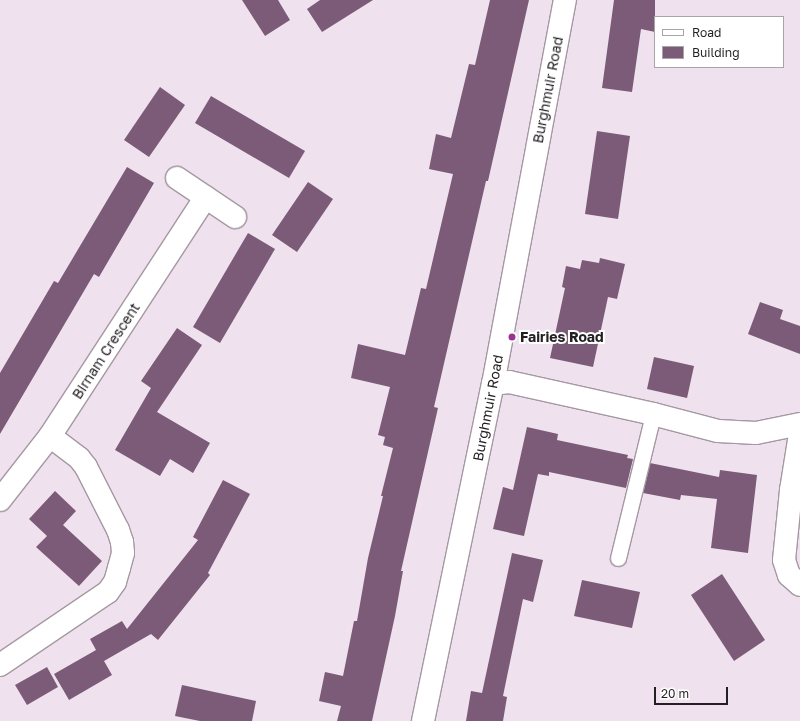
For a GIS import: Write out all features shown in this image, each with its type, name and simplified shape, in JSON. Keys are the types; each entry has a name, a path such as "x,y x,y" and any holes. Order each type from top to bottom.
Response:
{"street":[{"name":"Burghmuir Road","path":"423,721 493,384 565,0"},
{"path":"177,178 235,217"},
{"name":"Birnam Crescent","path":"0,500 50,436 206,198"},
{"path":"493,384 509,382 652,414 718,431 756,433 800,424"},
{"path":"800,434 791,490 784,560 789,575 800,584"},
{"path":"0,665 108,592 115,582 123,553 122,542 118,530 86,467 79,458 50,436"}],"lane":[{"path":"618,558 652,414"}],"building":[{"path":"242,0 278,0 290,20 265,36"},
{"path":"320,0 373,0 322,32 307,9"},
{"path":"490,0 529,0 488,181 486,181 434,407 438,408 401,571 403,571 395,616 372,721 337,721 341,706 319,701 325,672 343,676 354,621 357,621 368,558 393,448 383,445 385,437 378,435 390,387 351,378 358,344 405,355 421,288 426,289 453,174 429,169 436,134 451,138 469,64 475,65"},
{"path":"614,0 655,0 654,32 641,29 632,92 602,88"},
{"path":"160,87 185,105 149,157 124,140"},
{"path":"211,96 305,151 289,178 195,123"},
{"path":"597,131 630,136 618,219 585,214"},
{"path":"127,167 154,183 99,277 94,274 0,434 0,373 54,281 58,283"},
{"path":"308,182 333,199 297,252 272,235"},
{"path":"248,233 275,249 220,343 193,327"},
{"path":"600,258 625,264 617,299 608,297 593,367 550,358 565,288 562,287 566,266 580,269 582,260 599,263"},
{"path":"760,302 783,310 780,319 800,326 800,354 748,334"},
{"path":"177,328 202,345 157,412 210,443 193,473 170,459 160,476 115,450 151,388 141,381"},
{"path":"654,357 694,366 687,398 647,389"},
{"path":"527,427 558,434 557,440 628,455 627,458 633,459 626,488 549,472 549,476 538,474 524,536 493,529 503,487 513,490"},
{"path":"650,463 719,477 720,470 757,475 748,553 711,548 717,499 681,495 680,500 643,493"},
{"path":"223,480 250,494 208,573 210,575 158,640 151,634 104,661 112,675 69,700 54,674 96,650 90,639 122,621 127,629 198,540 193,537"},
{"path":"55,491 76,511 63,525 102,561 79,586 36,547 47,536 29,519"},
{"path":"512,553 543,560 533,602 523,599 503,696 507,697 503,721 466,721 471,691 482,693"},
{"path":"722,574 765,640 734,661 691,595"},
{"path":"582,580 640,592 632,628 574,616"},
{"path":"47,667 58,687 27,705 15,685"},
{"path":"182,685 256,701 252,721 200,721 175,716"}],"place":[{"name":"Fairies Road","path":"512,337"}]}
